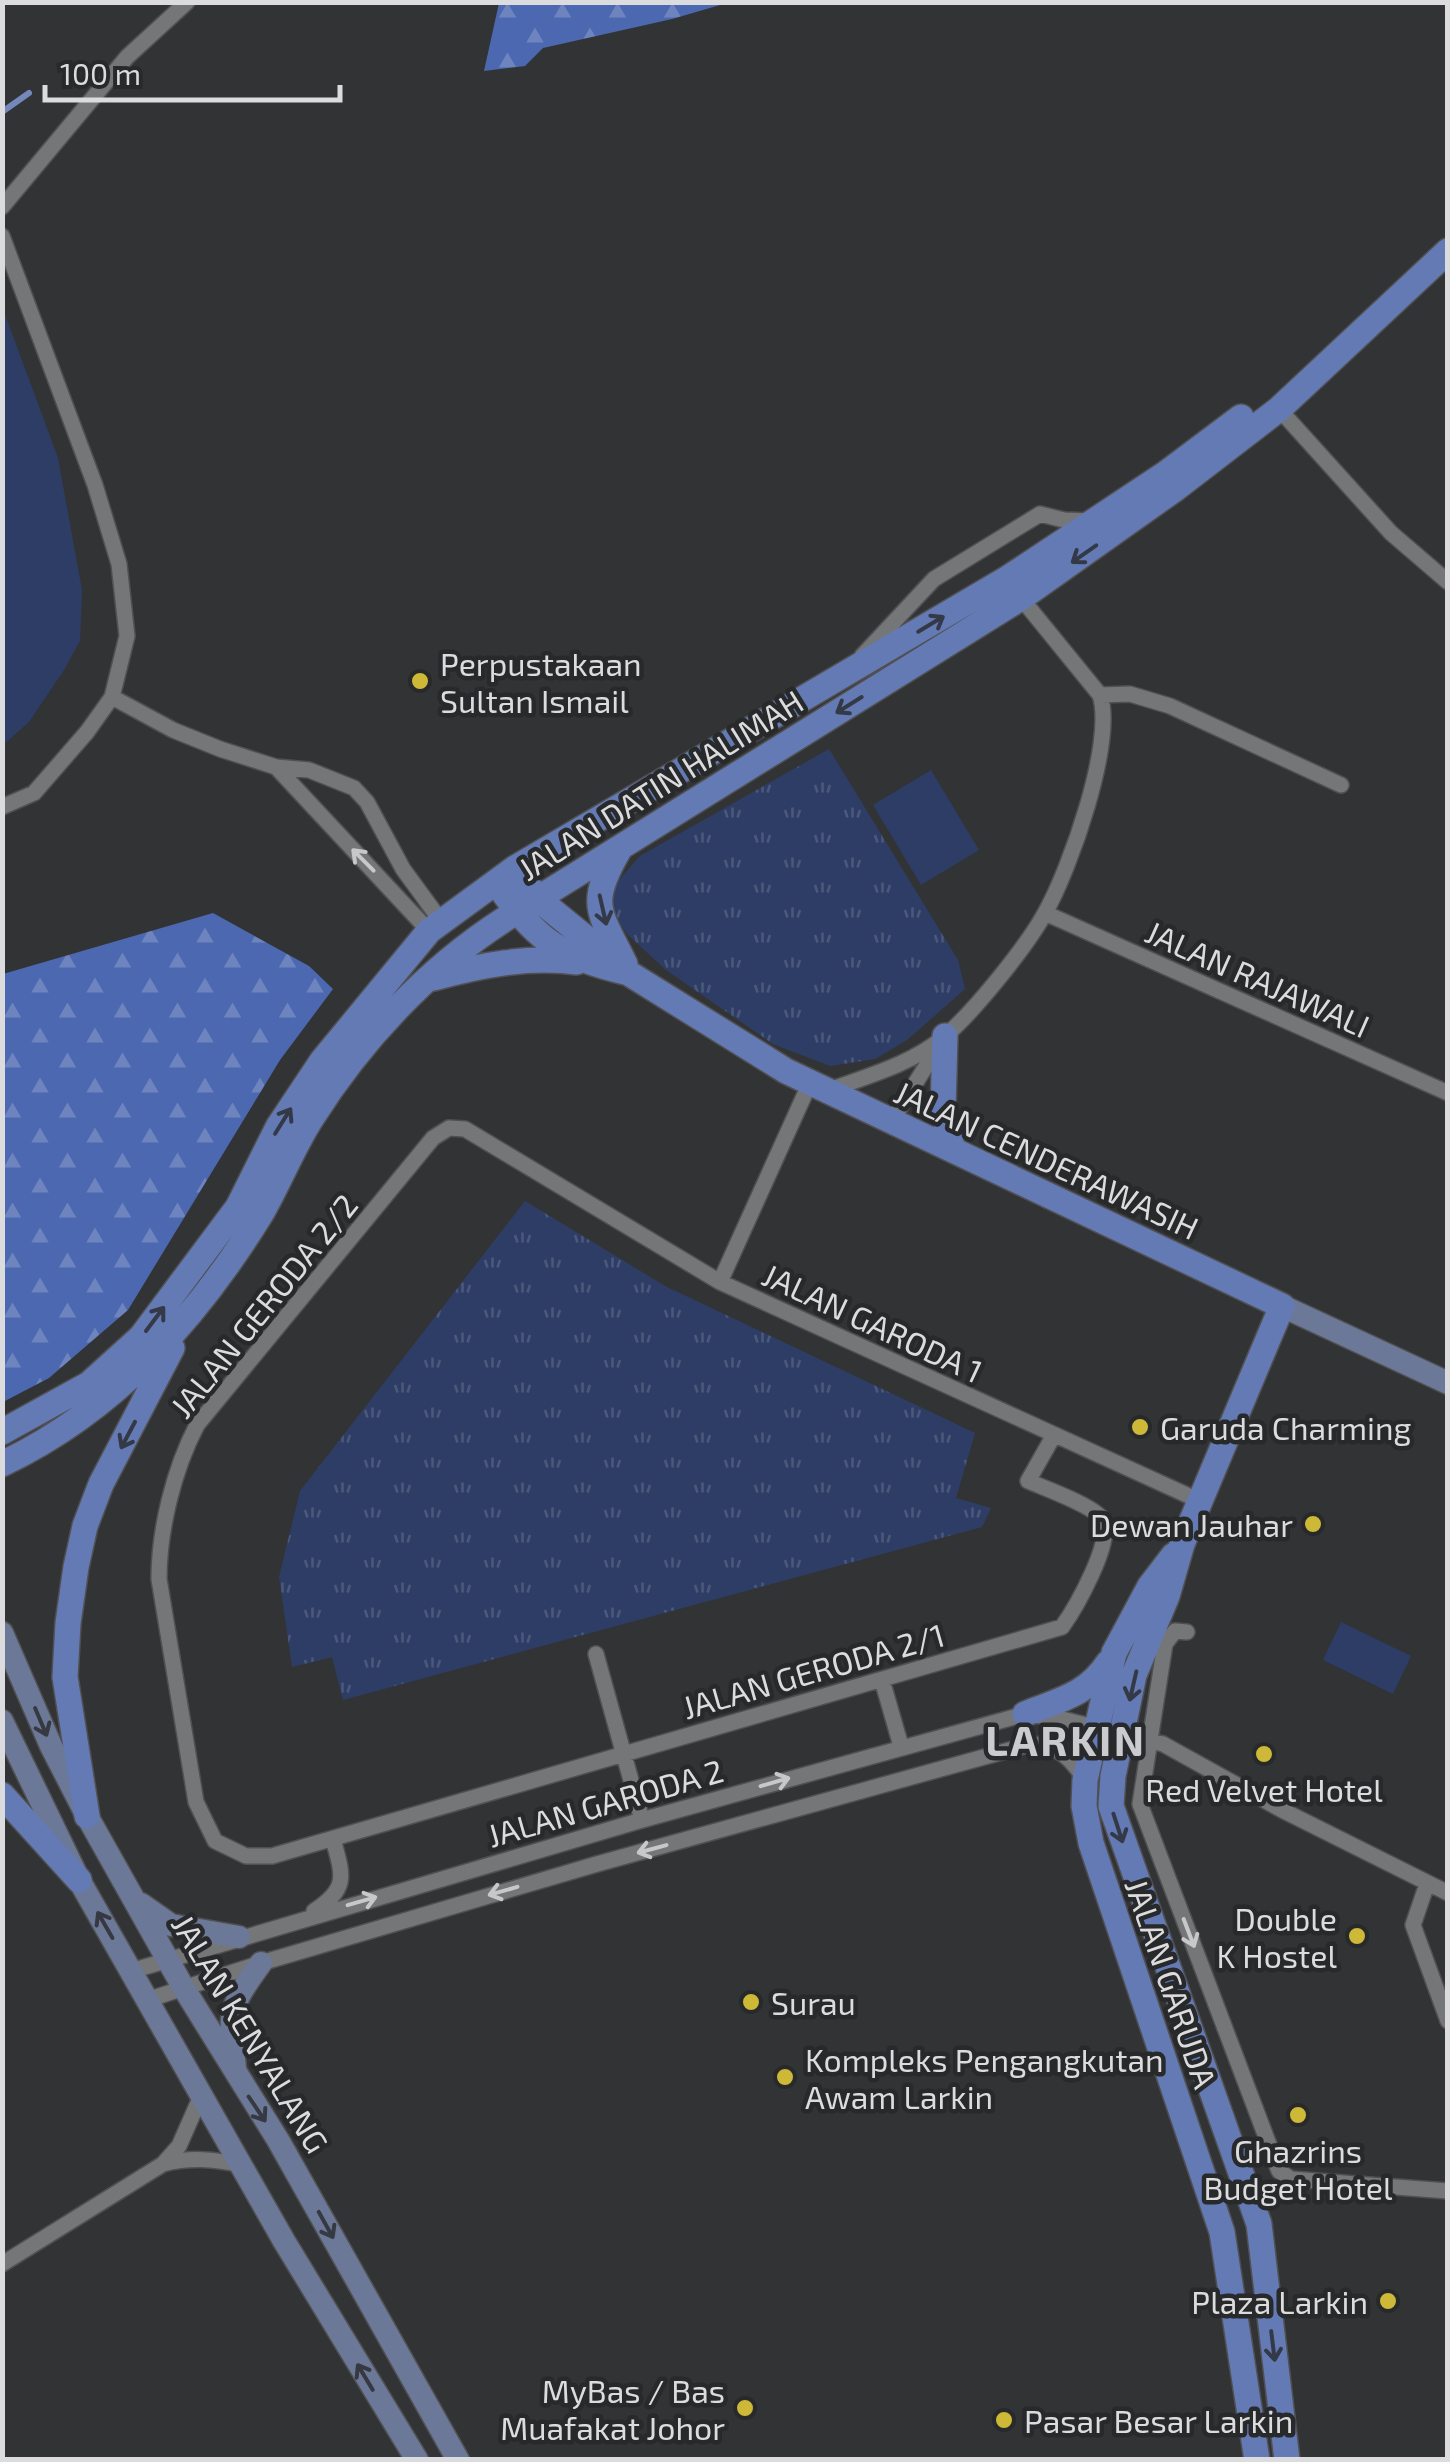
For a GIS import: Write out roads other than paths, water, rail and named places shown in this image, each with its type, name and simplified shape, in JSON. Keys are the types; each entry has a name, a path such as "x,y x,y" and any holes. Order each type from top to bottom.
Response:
{"main road":[{"name":"JALAN DATIN HALIMAH","path":"2,1432 89,1384 141,1337 238,1207 278,1127 322,1062 506,875 1008,578 1095,521 1268,396 1448,233"},
{"name":"JALAN DATIN HALIMAH","path":"2,1464 72,1424 160,1351 261,1214 310,1120 368,1042 425,981 452,934 527,906 1020,598 1175,489 1280,408 1448,251"},
{"path":"622,846 600,882 598,897 600,913 630,974"},
{"name":"JALAN CENDERAWASIH","path":"506,875 544,940 570,961 630,974"},
{"name":"JALAN CENDERAWASIH","path":"527,906 630,974 818,1088 1282,1306"},
{"path":"452,934 534,949 570,961"},
{"path":"425,981 513,961 570,961"},
{"path":"945,1036 943,1111 953,1150"},
{"name":"JALAN GARUDA","path":"1282,1306 1182,1544 1167,1596 1134,1675 1113,1776 1111,1806 1259,2224 1286,2460"},
{"path":"88,1816 66,1677 76,1567 85,1526 102,1484 188,1317"},
{"name":"JALAN GARUDA","path":"1182,1544 1150,1586 1114,1654 1084,1780 1084,1806 1091,1844 1222,2232 1257,2460"},
{"path":"1025,1714 1096,1682 1114,1654"},
{"path":"2,1796 78,1880"}],"street":[{"path":"2,207 127,57 186,2"},
{"path":"2,236 95,485 119,564 127,636 112,697 87,732 34,793 2,806"},
{"path":"1280,408 1391,533 1448,582"},
{"path":"846,674 934,578 1040,514 1095,521"},
{"path":"891,1122 945,1036 1002,973 1045,912 1089,804 1104,730 1105,711 1100,694 1020,598"},
{"path":"1100,694 1130,694 1170,706 1341,785"},
{"path":"112,697 173,730 276,767 309,770 354,788 366,802 403,869 452,934"},
{"path":"276,767 452,934"},
{"name":"JALAN RAJAWALI","path":"1045,912 1448,1093"},
{"path":"818,1088 909,1060 945,1036"},
{"name":"JALAN GARODA 1","path":"818,1088 720,1282 1200,1502"},
{"name":"JALAN GERODA 2/2","path":"334,1839 272,1856 246,1856 215,1841 196,1802 159,1579 159,1549 186,1446 197,1425 433,1138 449,1128 466,1129 720,1282"},
{"name":"JALAN CENDERAWASIH","path":"1282,1306 1448,1382"},
{"name":"JALAN GERODA 2/1","path":"334,1839 1062,1626 1076,1608 1103,1543 1105,1526 1102,1517 1028,1481 1054,1434"},
{"path":"1187,1632 1175,1631 1165,1644 1141,1792 1144,1816 1279,2171 1291,2179 1448,2191"},
{"name":"JALAN KENYALANG","path":"2,1633 51,1746 88,1816 236,2078 278,2140 458,2460"},
{"path":"596,1654 642,1820"},
{"path":"882,1680 901,1746"},
{"name":"JALAN GARODA 2","path":"131,1971 642,1820 1025,1714 1097,1727 1174,1748 1282,1810 1448,1893"},
{"path":"2,1721 78,1880 241,2165 417,2460"},
{"name":"JALAN GARODA 2","path":"147,2000 597,1864 1030,1744 1066,1754 1084,1780"},
{"path":"302,1918 330,1900 341,1886 342,1872 334,1839"},
{"path":"1427,1884 1412,1925 1448,2021"},
{"path":"135,1898 171,1924 239,1937"},
{"path":"236,2078 230,2013 261,1963"},
{"path":"2,2264 162,2164 179,2146 201,2096"},
{"path":"162,2164 212,2159 241,2165"},
{"path":"1243,2180 1279,2171"}],"waterway":[{"path":"2,112 29,93"}],"place":[{"name":"Perpustakaan Sultan Ismail","path":"420,681"},
{"name":"Garuda Charming","path":"1140,1427"},
{"name":"Dewan Jauhar","path":"1313,1524"},
{"name":"Red Velvet Hotel","path":"1264,1754"},
{"name":"Double K Hostel","path":"1357,1936"},
{"name":"Surau","path":"751,2002"},
{"name":"Kompleks Pengangkutan Awam Larkin","path":"785,2077"},
{"name":"Ghazrins Budget Hotel","path":"1298,2115"},
{"name":"Plaza Larkin","path":"1388,2301"},
{"name":"MyBas / Bas Muafakat Johor","path":"745,2408"},
{"name":"Pasar Besar Larkin","path":"1004,2420"}],"district":[{"name":"LARKIN","path":"1066,1739"}]}
